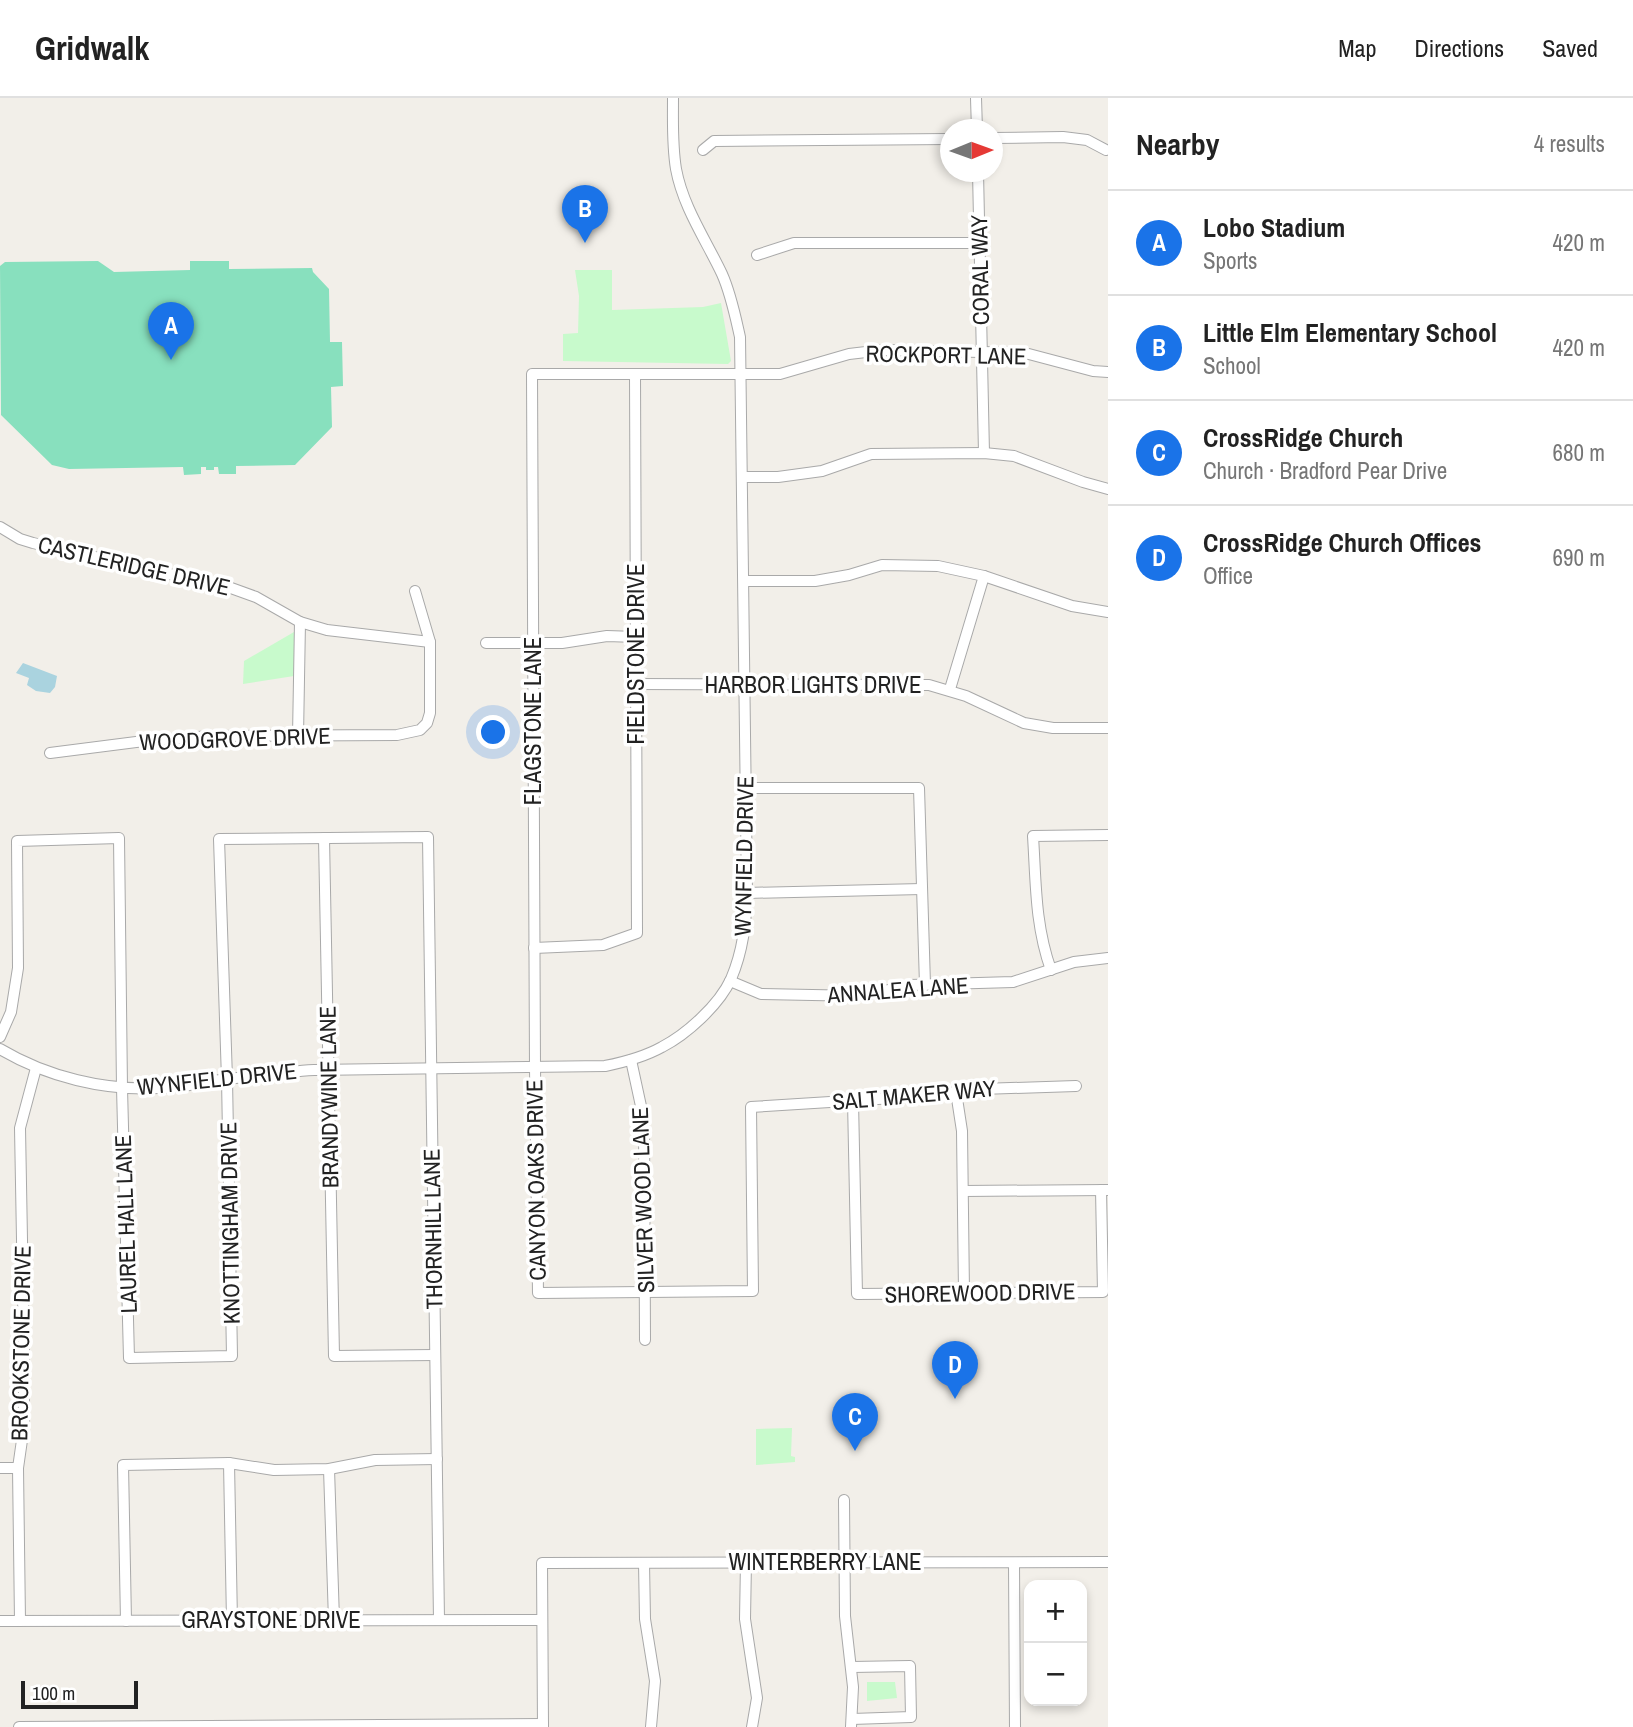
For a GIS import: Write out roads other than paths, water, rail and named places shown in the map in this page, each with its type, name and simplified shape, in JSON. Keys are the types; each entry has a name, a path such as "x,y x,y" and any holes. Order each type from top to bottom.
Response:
{"street":[{"name":"WYNFIELD DRIVE","path":"0,1049 36,1068 61,1076 122,1088 160,1088 278,1072 605,1066 631,1060 663,1047 691,1026 730,981 742,947 747,893 740,337 733,302 692,215 677,171 672,133 673,98"},
{"path":"976,98 977,119"},
{"path":"1003,138 1087,139 1106,150"},
{"path":"703,150 714,141 940,139"},
{"name":"CORAL WAY","path":"978,182 984,453"},
{"path":"757,255 794,243 979,243"},
{"name":"ROCKPORT LANE","path":"532,374 780,374 849,354 872,351 1025,353 1108,372"},
{"name":"FLAGSTONE LANE","path":"532,374 535,1068"},
{"name":"FIELDSTONE DRIVE","path":"534,948 603,945 636,933 635,374"},
{"path":"743,477 778,477 822,471 870,454 984,453 1014,456 1108,489"},
{"name":"CASTLERIDGE DRIVE","path":"0,527 33,543 231,588 256,597 300,622 337,632 430,642"},
{"path":"744,581 815,581 882,565 938,566 984,576 1072,606 1108,612"},
{"path":"950,689 984,576"},
{"path":"415,591 430,642"},
{"path":"298,736 300,622"},
{"path":"486,643 562,643 607,636 636,637"},
{"name":"WOODGROVE DRIVE","path":"50,753 170,738 397,735 420,730 427,723 430,713 430,642"},
{"name":"HARBOR LIGHTS DRIVE","path":"636,684 929,684 950,689 1024,723 1053,728 1108,728"},
{"path":"746,788 919,788 925,985"},
{"path":"1051,970 1041,943 1037,921 1034,836 1108,835"},
{"name":"THORNHILL LANE","path":"324,838 428,837 439,1620"},
{"name":"LAUREL HALL LANE","path":"0,1037 11,1012 16,986 17,841 119,838 122,1088 130,1358"},
{"name":"KNOTTINGHAM DRIVE","path":"130,1358 232,1356 219,839 324,838"},
{"name":"BRANDYWINE LANE","path":"324,838 334,1356 435,1355"},
{"path":"747,893 922,889"},
{"name":"ANNALEA LANE","path":"730,981 761,994 862,996 910,985 1013,982 1074,962 1108,958"},
{"name":"SILVER WOOD LANE","path":"631,1060 644,1120 645,1340"},
{"name":"BROOKSTONE DRIVE","path":"20,1621 18,1468 24,1426 20,1128 36,1068"},
{"name":"CANYON OAKS DRIVE","path":"535,1068 538,1293 646,1292"},
{"name":"SALT MAKER WAY","path":"646,1292 754,1292 751,1107 926,1096 956,1091 1076,1086"},
{"path":"956,1091 962,1131 964,1293"},
{"name":"SHOREWOOD DRIVE","path":"853,1101 857,1294 1103,1292 1104,1190"},
{"path":"963,1191 1104,1190"},
{"path":"126,1621 123,1465 229,1463 274,1470 329,1469 375,1460 437,1459"},
{"path":"229,1463 232,1620"},
{"path":"0,1468 18,1468"},
{"path":"329,1469 334,1620"},
{"path":"844,1500 845,1616 854,1706 851,1723 911,1717 911,1666 852,1667"},
{"path":"746,1562 745,1619 757,1698 752,1727"},
{"name":"WINTERBERRY LANE","path":"542,1620 542,1563 1108,1562"},
{"path":"644,1563 645,1619 655,1681 651,1727"},
{"path":"1014,1563 1015,1727"},
{"path":"19,1726 543,1726 542,1620"},
{"name":"GRAYSTONE DRIVE","path":"0,1621 542,1620"}],"water":[{"path":"23,663 57,676 55,687 50,693 36,691 27,685 29,678 16,673"}],"place":[{"name":"Little Elm Elementary School","path":"585,243"},
{"name":"Lobo Stadium","path":"171,360"},
{"name":"CrossRidge Church Offices","path":"955,1399"},
{"name":"CrossRidge Church","path":"855,1451"}]}
